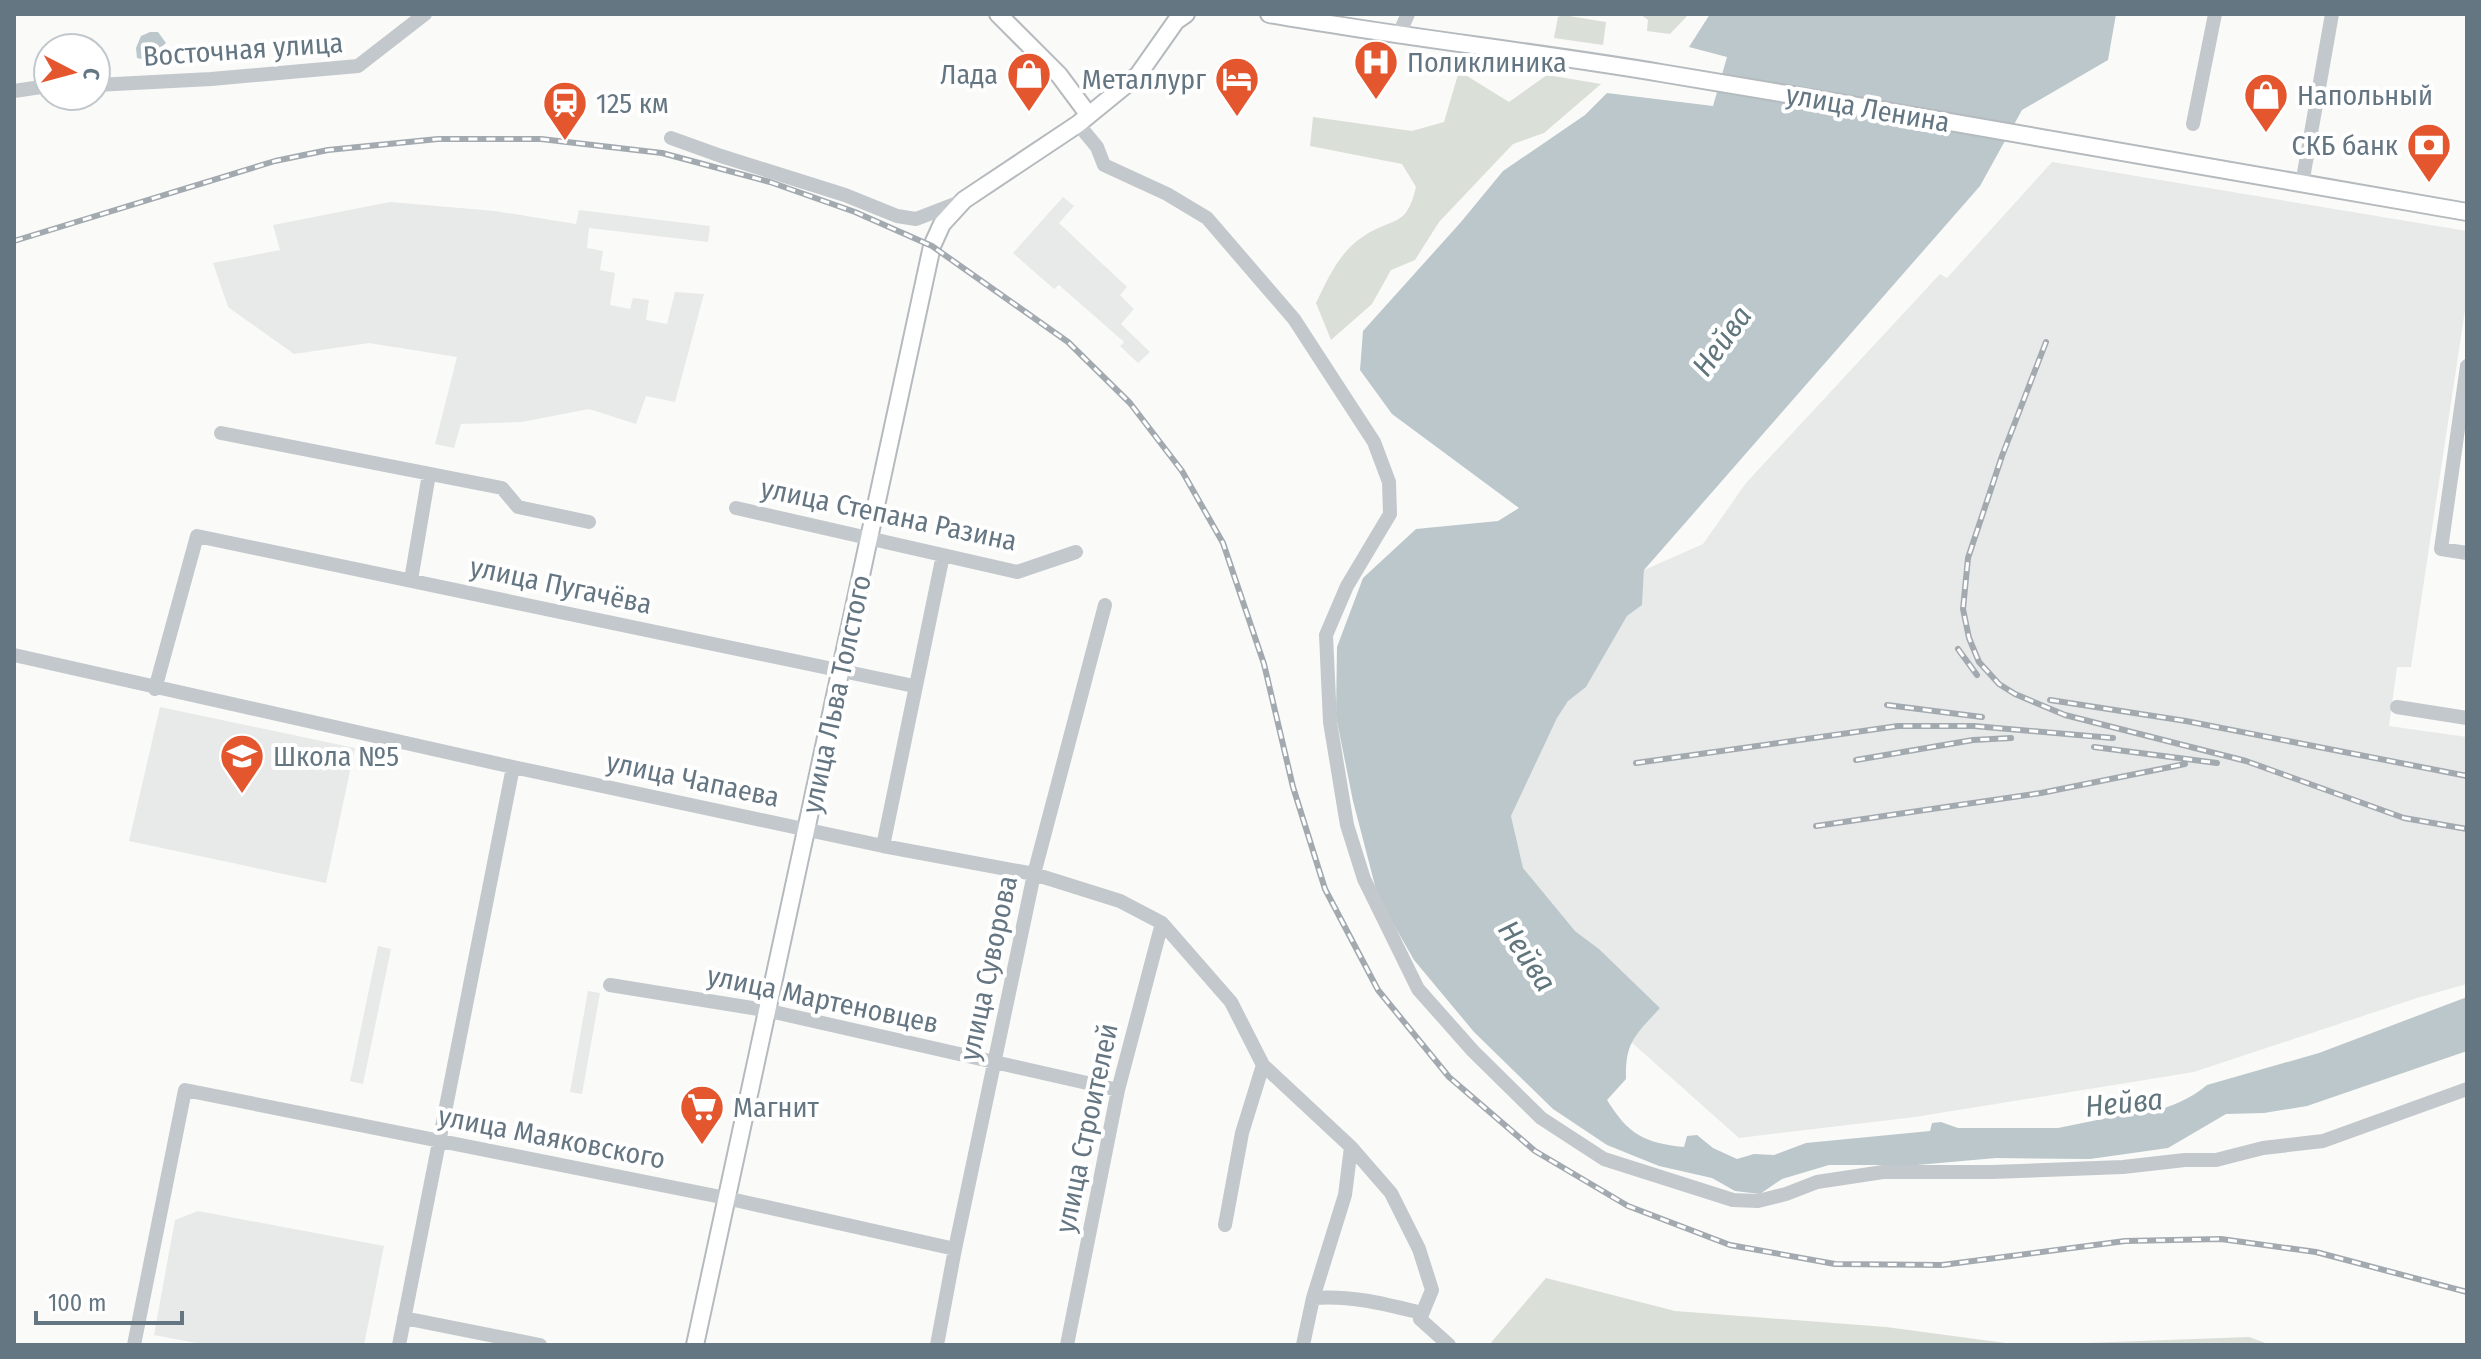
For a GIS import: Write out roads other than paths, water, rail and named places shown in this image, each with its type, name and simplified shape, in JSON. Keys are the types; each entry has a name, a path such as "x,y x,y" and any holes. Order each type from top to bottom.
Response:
{"main road":[{"path":"998,14 1059,75 1083,119 1138,75 1176,21 1184,15"},
{"name":"улица Ленина","path":"1269,14 1398,36 1657,72 2467,212"},
{"name":"улица Льва Толстого","path":"695,1345 932,246 942,224 964,200 1083,119"}],"street":[{"name":"Восточная улица","path":"112,84 358,66 425,14"},
{"path":"1398,36 1408,14"},
{"path":"2193,124 2215,14"},
{"path":"2302,184 2332,14"},
{"path":"1083,119 1104,165 1167,194 1207,218 1294,319 1374,442 1389,482 1390,514 1347,586 1326,635 1330,722 1347,825 1364,879 1418,989 1473,1051 1541,1118 1604,1159 1733,1200 1758,1201 1817,1182 1883,1172 2036,1171 2216,1160 2263,1148 2323,1141 2467,1089"},
{"path":"671,138 845,195 897,216 916,219 964,200"},
{"path":"2467,366 2441,549 2467,553"},
{"path":"221,433 502,488 518,507 589,522"},
{"path":"411,580 429,474"},
{"name":"улица Степана Разина","path":"736,508 1017,572 1076,552"},
{"name":"улица Пугачёва","path":"155,689 197,536 914,686"},
{"path":"883,846 943,555"},
{"name":"улица Суворова","path":"937,1345 1034,874 1105,605"},
{"name":"улица Чапаева","path":"14,655 155,689 806,830 1034,874 1120,901 1162,923 1231,1002 1263,1065 1351,1147 1391,1193 1419,1249 1432,1290 1422,1313"},
{"path":"2397,707 2467,718"},
{"path":"399,1345 513,767"},
{"name":"улица Строителей","path":"1067,1345 1118,1090 1162,923"},
{"name":"улица Мартеновцев","path":"610,985 765,1010 1118,1090"},
{"path":"1225,1225 1242,1133 1263,1065"},
{"name":"улица Маяковского","path":"134,1345 185,1090 726,1198 955,1249"},
{"path":"1303,1345 1313,1298 1345,1195 1351,1147"},
{"path":"1313,1298 1333,1296 1370,1300 1422,1313 1420,1319 1449,1345"},
{"path":"404,1318 540,1345"}],"water":[{"name":"Нейва","path":"1710,14 2116,14 2108,60 2022,110 1980,186 1644,570 1642,605 1627,616 1586,687 1568,701 1557,718 1511,816 1523,868 1575,931 1599,949 1660,1008 1638,1032 1630,1047 1626,1079 1607,1100 1615,1112 1638,1135 1658,1143 1684,1147 1687,1136 1697,1135 1713,1148 1737,1159 1754,1154 1774,1155 1806,1143 1930,1131 1932,1123 1941,1122 1958,1128 2058,1128 2121,1114 2149,1112 2180,1102 2207,1085 2319,1053 2467,997 2467,1051 2307,1106 2264,1113 2226,1114 2168,1148 2090,1159 1996,1158 1917,1165 1829,1165 1782,1179 1760,1194 1735,1191 1712,1178 1659,1166 1607,1145 1553,1109 1474,1032 1414,960 1378,897 1353,801 1336,716 1337,647 1363,578 1416,529 1498,521 1519,508 1392,414 1360,370 1363,331 1503,171 1585,115 1607,93 1713,106 1727,57 1689,47"},
{"path":"158,32 166,43 157,51 155,62 137,58 136,48 141,36"}],"railway":[{"path":"14,241 275,161 328,150 438,139 541,139 662,153 770,182 855,212 932,246 1068,342 1130,403 1182,471 1223,543 1264,664 1293,787 1325,889 1378,990 1449,1077 1535,1151 1628,1206 1730,1245 1835,1264 1942,1265 2125,1241 2221,1239 2316,1252 2467,1292"},
{"path":"2046,342 2002,456 1968,558 1963,609 1969,638 1979,662 1999,684 2015,694 2065,715 2246,761 2404,818 2467,829"},
{"path":"1958,649 1977,675"},
{"path":"2050,700 2186,721 2467,776"},
{"path":"1887,705 1982,717"},
{"path":"1636,763 1898,726 1974,726 2113,738"},
{"path":"1856,760 1973,740 2011,738"},
{"path":"2094,747 2217,763"},
{"path":"1816,826 2041,793 2185,764"}],"place":[{"name":"Поликлиника","path":"1376,101"},
{"name":"Лада","path":"1029,113"},
{"name":"Металлург","path":"1237,118"},
{"name":"Напольный","path":"2266,134"},
{"name":"125 км","path":"565,142"},
{"name":"СКБ банк","path":"2429,184"},
{"name":"Школа №5","path":"242,795"},
{"name":"Магнит","path":"702,1146"}]}
